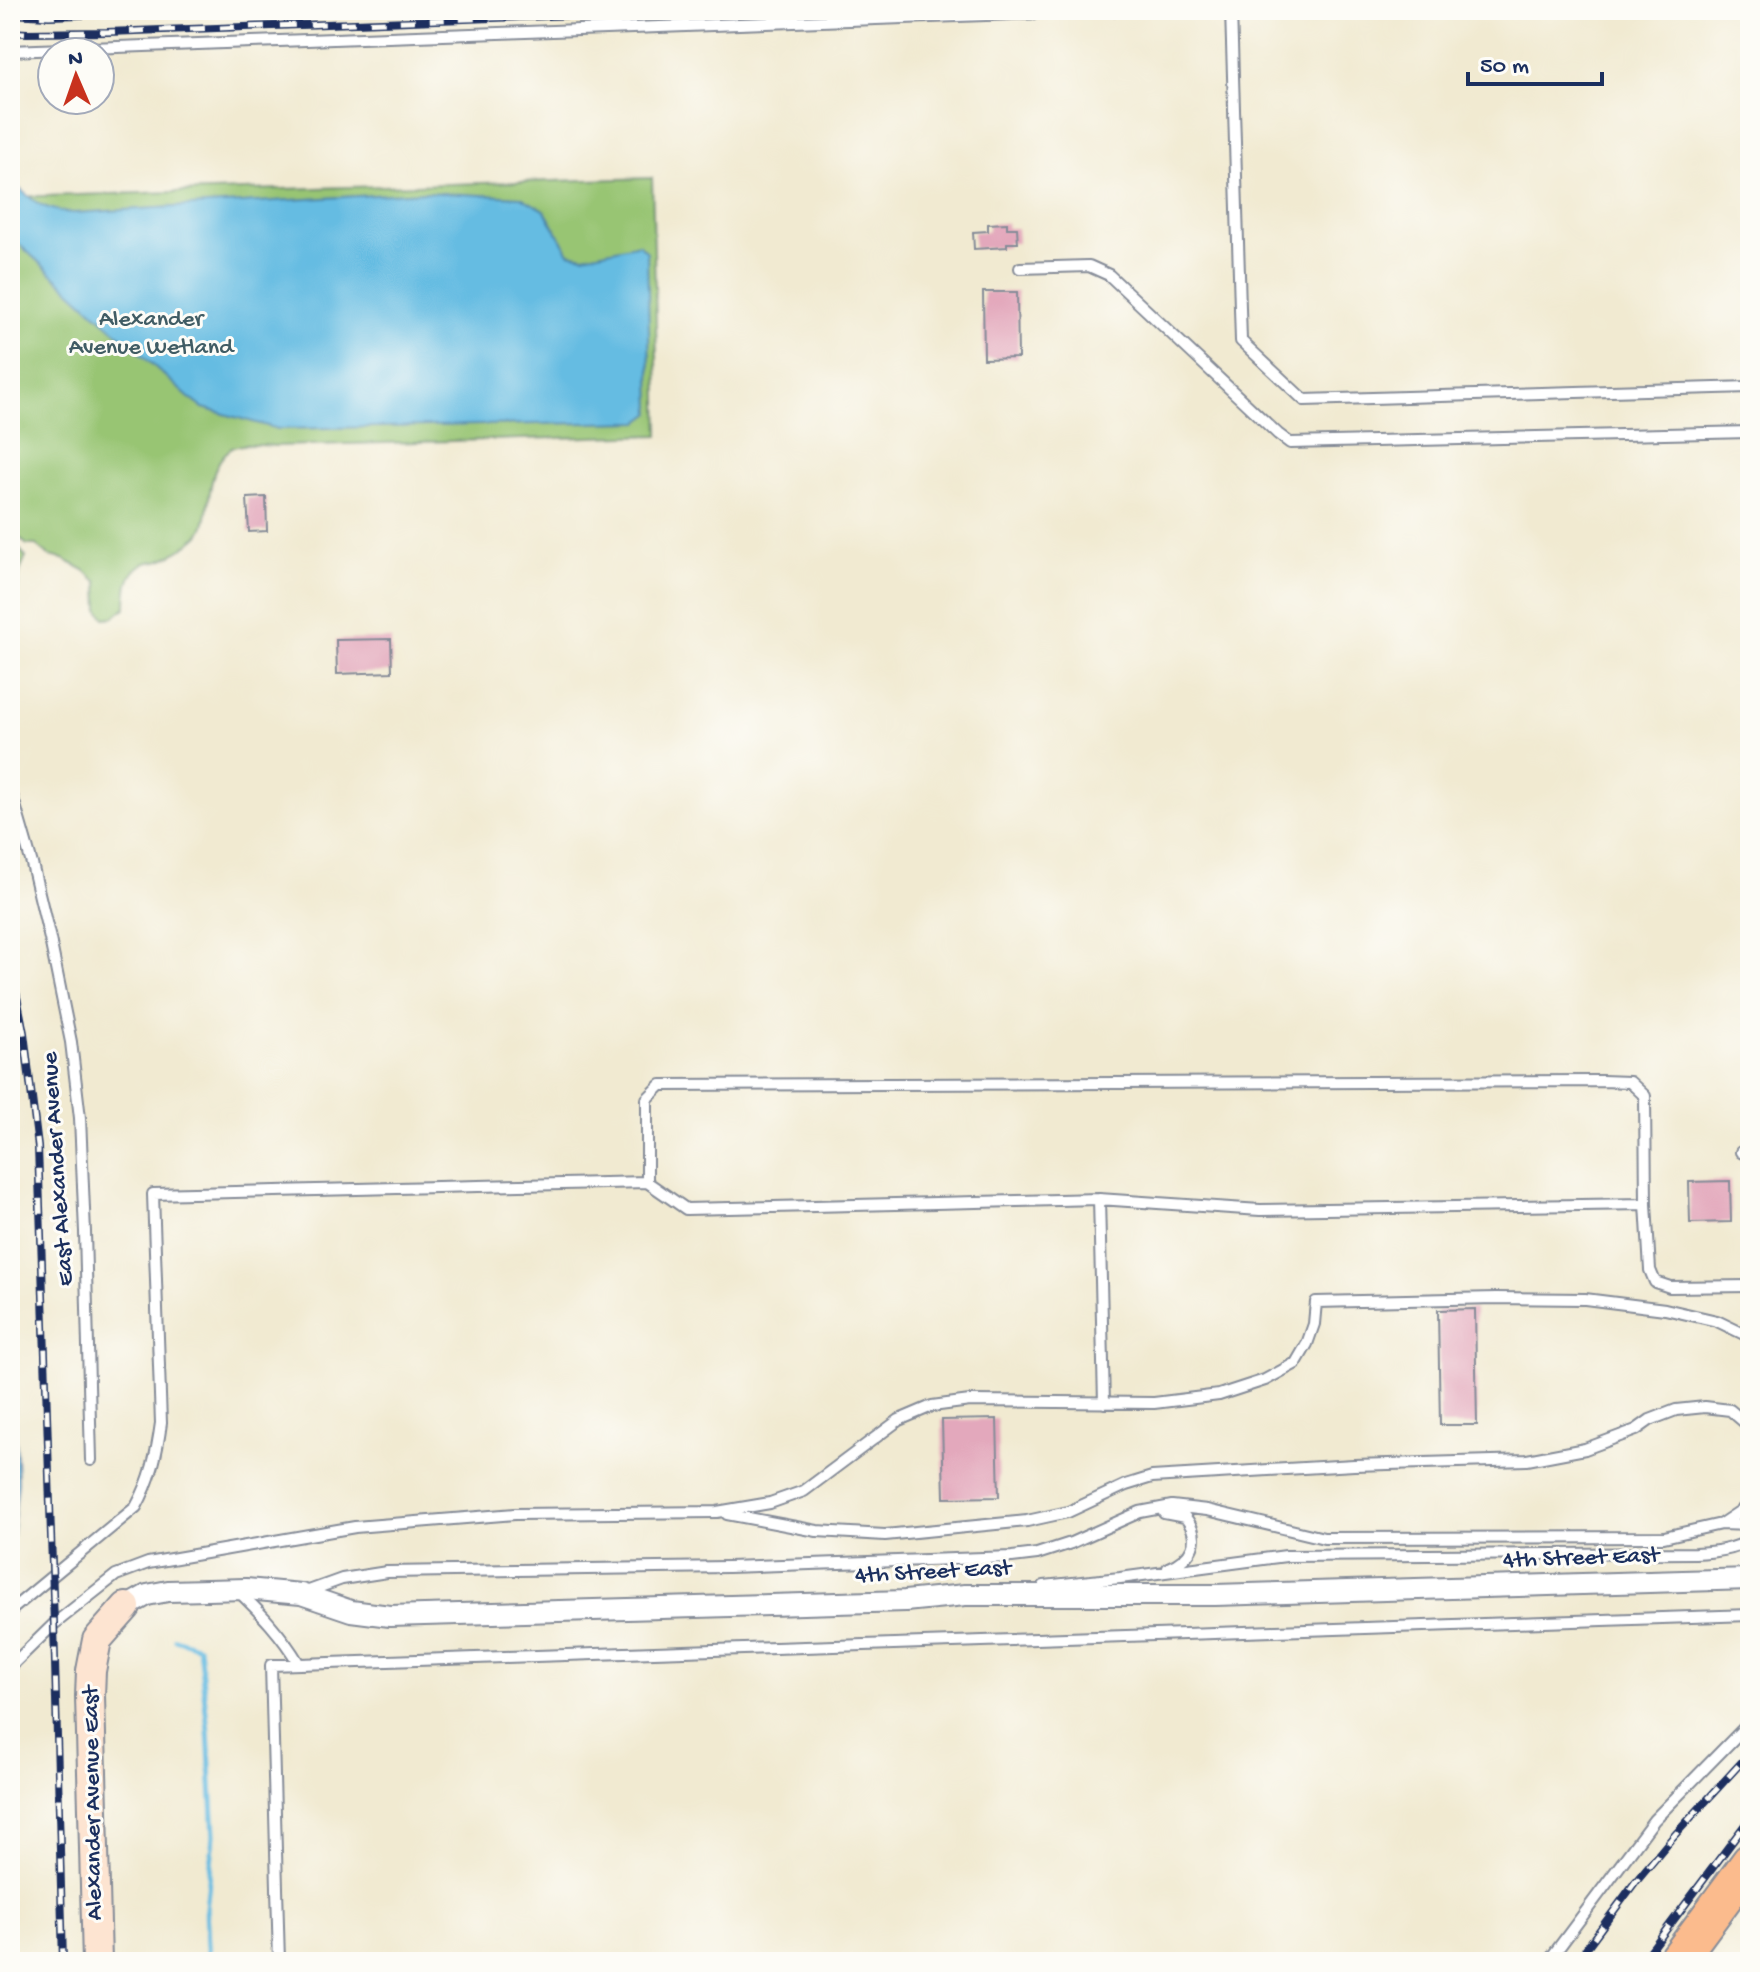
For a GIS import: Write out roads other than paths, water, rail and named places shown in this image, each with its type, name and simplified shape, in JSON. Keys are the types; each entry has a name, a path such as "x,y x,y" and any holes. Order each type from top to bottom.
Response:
{"highway":[{"path":"1676,1962 1750,1862"}],"street":[{"name":"4th Street East","path":"126,1607 147,1595 168,1591 236,1589 301,1594 351,1611 390,1616 905,1601 965,1595 1215,1595 1750,1579"},
{"name":"Alexander Avenue East","path":"97,1962 91,1671 97,1640 126,1607"}],"lane":[{"path":"10,51 1122,10"},
{"path":"1231,10 1241,341 1304,400 1750,387"},
{"path":"1020,268 1089,266 1109,275 1290,443 1750,432"},
{"name":"East Alexander Avenue","path":"10,788 47,924 71,1042 81,1132 91,1460"},
{"path":"647,1182 647,1099 661,1085 1630,1082 1645,1096 1646,1204 1650,1270 1655,1282 1670,1287 1750,1286"},
{"path":"10,1611 136,1507 146,1489 157,1455 161,1423 153,1194 647,1182 686,1209 1099,1199 1260,1210 1646,1204"},
{"path":"1099,1199 1104,1403"},
{"path":"10,1667 54,1624 116,1575 148,1563 355,1527 515,1514 717,1512 770,1503 804,1491 899,1420 932,1406 970,1401 1154,1403 1219,1395 1265,1380 1296,1363 1314,1324 1316,1302 1585,1299 1665,1309 1717,1321 1750,1337"},
{"path":"717,1512 817,1531 885,1535 1027,1521 1068,1512 1126,1485 1152,1477 1339,1466 1527,1460 1585,1449 1636,1430 1650,1420 1676,1410 1705,1407 1730,1410 1750,1427"},
{"path":"1721,1524 1750,1502"},
{"path":"301,1594 342,1579 387,1572 728,1567 1012,1557 1037,1554 1071,1543 1140,1512 1172,1506 1207,1510 1324,1538 1664,1537 1721,1524 1750,1525"},
{"path":"1140,1512 1173,1513 1185,1517 1195,1536 1191,1552 1180,1563 1155,1573"},
{"path":"965,1595 1286,1556 1695,1553 1740,1546 1750,1540"},
{"path":"236,1589 269,1621 299,1664"},
{"path":"279,1962 271,1665 1750,1615"},
{"path":"1548,1962 1654,1820 1750,1722"}],"water":[{"name":"Alexander Avenue Wetland","path":"10,180 38,203 73,213 424,192 521,197 545,211 569,253 584,256 639,244 647,252 651,413 639,422 278,429 203,408 10,236"},
{"path":"10,1309 18,1482 10,1558"}],"waterway":[{"path":"175,1639 199,1647 208,1730 214,1835 206,1909 209,1962"}],"railway":[{"path":"10,14 49,16 233,10"},
{"path":"10,32 107,32 713,10"},
{"path":"10,961 24,1033 38,1147 63,1962"},
{"path":"1576,1962 1636,1881 1750,1753"},
{"path":"1642,1962 1750,1818"}]}
